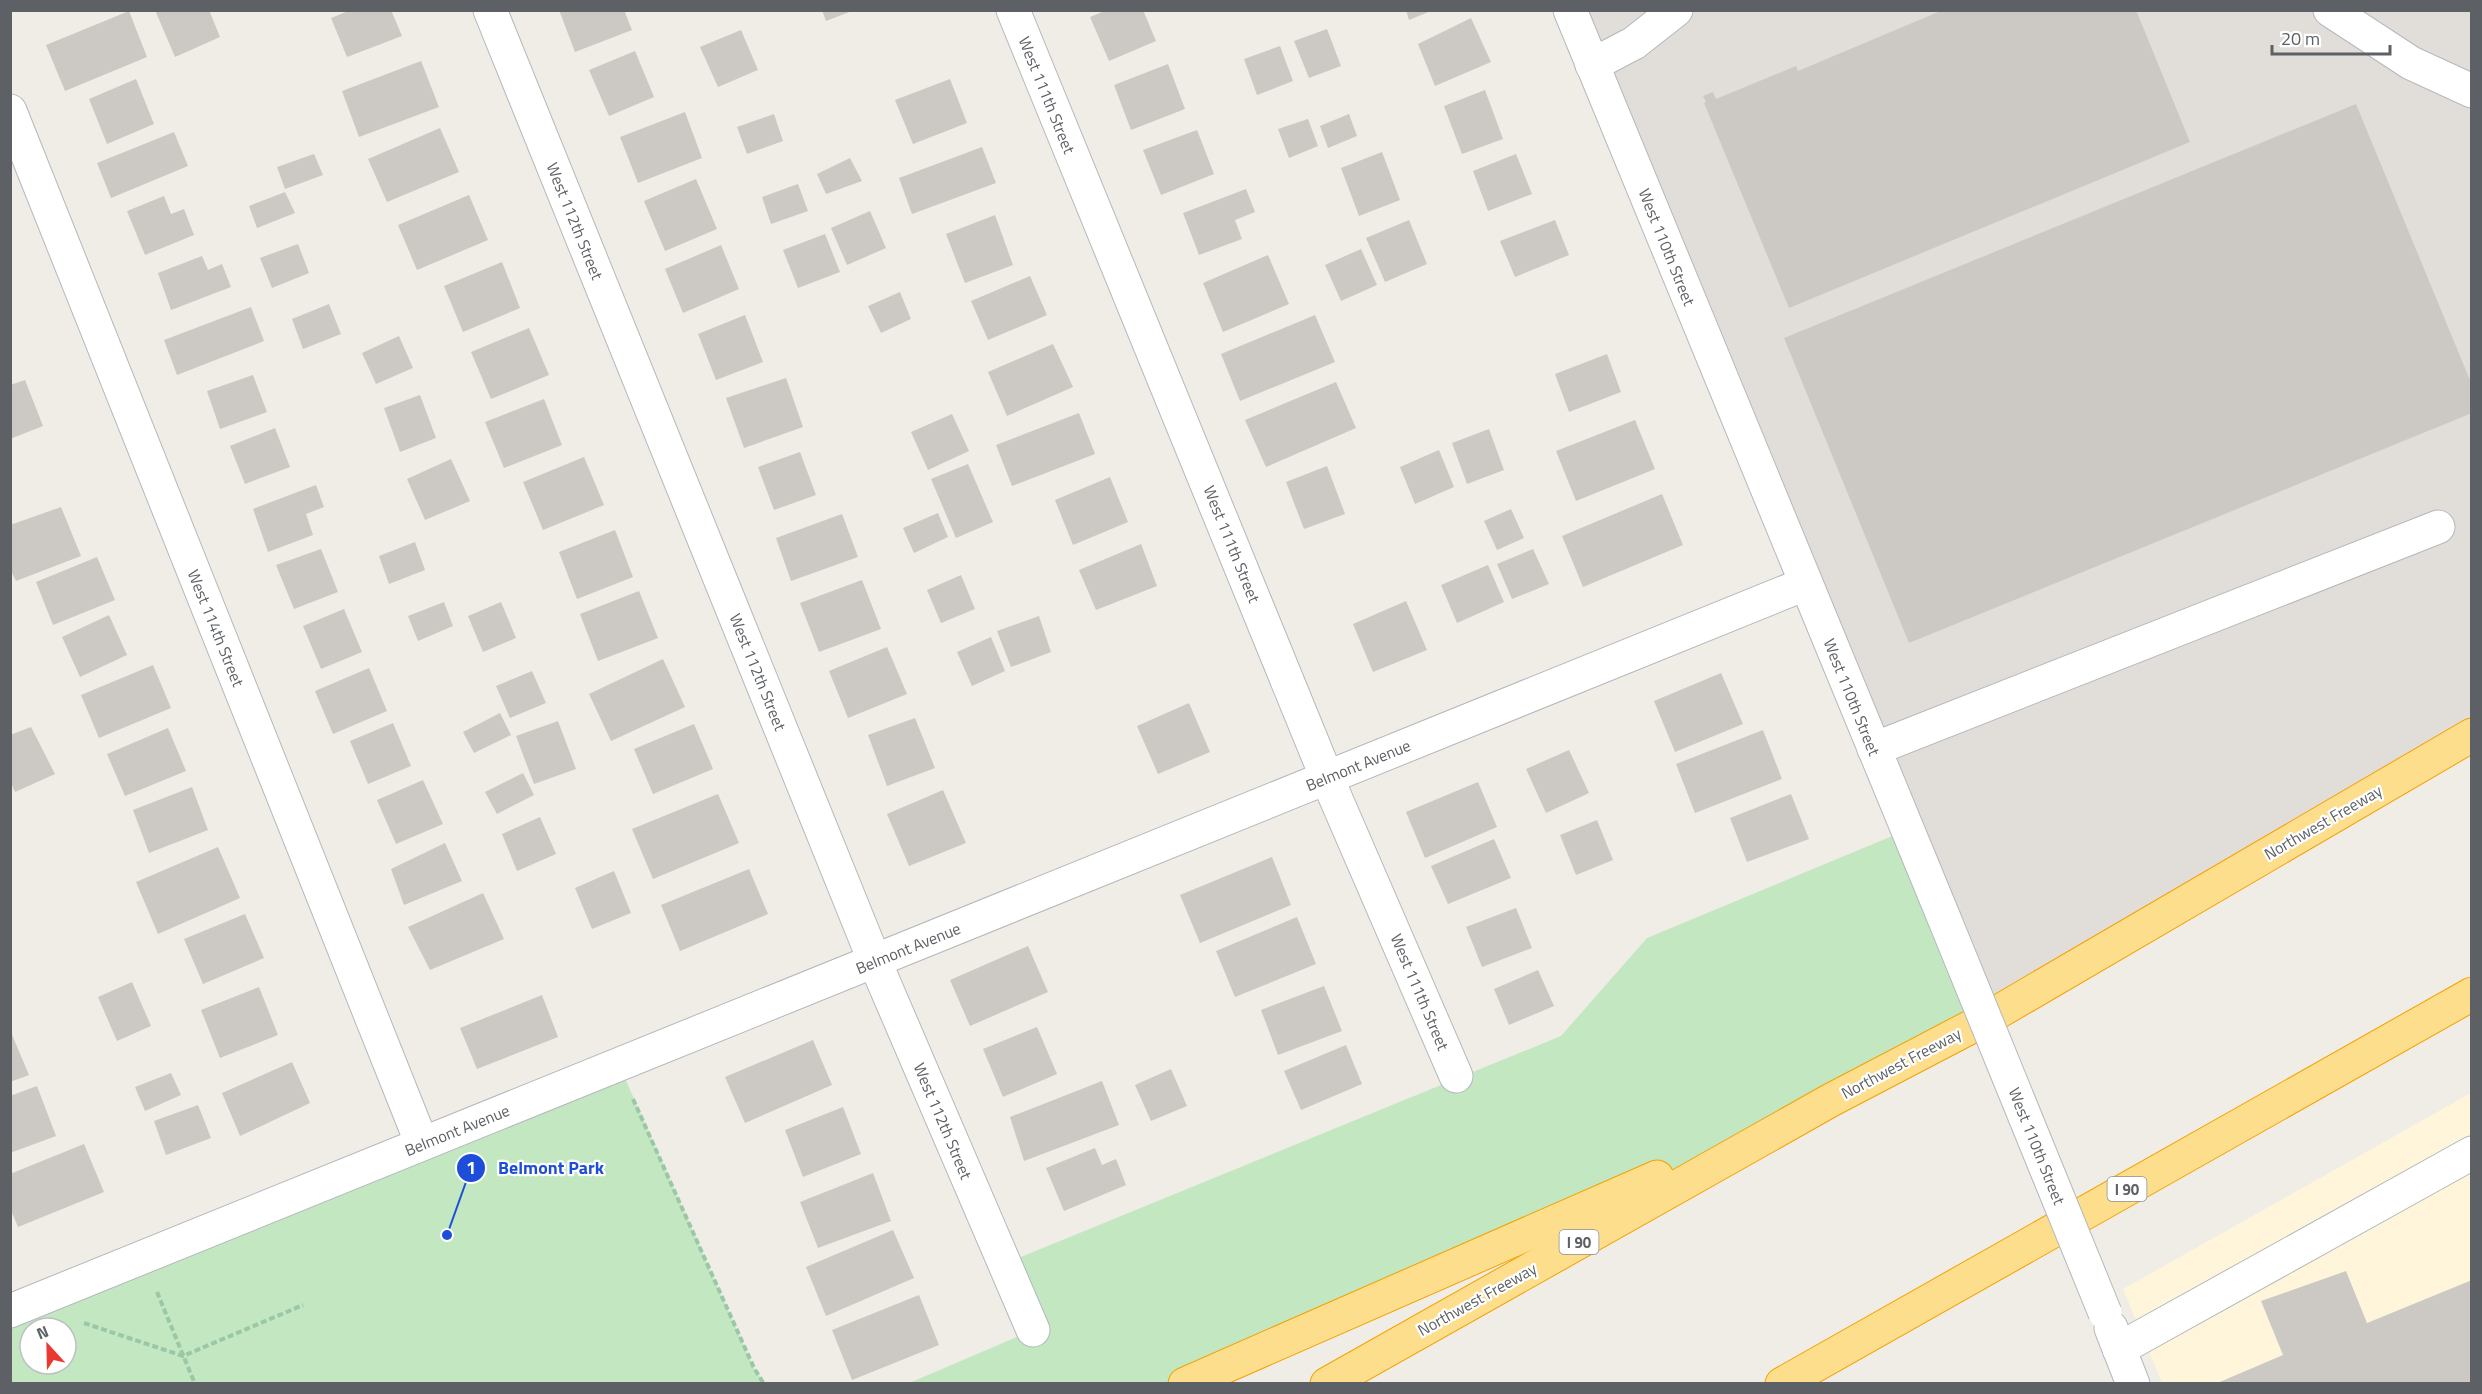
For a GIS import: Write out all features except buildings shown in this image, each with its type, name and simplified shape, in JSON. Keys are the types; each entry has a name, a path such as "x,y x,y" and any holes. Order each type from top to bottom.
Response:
{"highway":[{"name":"Northwest Freeway","path":"1327,1383 1831,1100 1986,1019 2472,735"},
{"name":"I 90","path":"1782,1383 2472,994"},
{"path":"1185,1383 1831,1100"}],"street":[{"name":"West 112th Street","path":"490,10 875,962 1033,1330"},
{"name":"West 111th Street","path":"1013,10 1327,778 1456,1076"},
{"name":"West 110th Street","path":"1570,10 2133,1383"},
{"path":"1592,65 1634,44 1676,10"},
{"path":"2330,10 2411,63 2472,92"},
{"name":"West 114th Street","path":"10,111 422,1144"},
{"path":"1874,749 2438,527"},
{"name":"Belmont Avenue","path":"10,1311 1805,584"},
{"path":"2119,1349 2472,1153"}],"path":[{"path":"633,1098 754,1368 764,1383"},
{"path":"157,1292 195,1383"},
{"path":"84,1322 183,1356 303,1305"}],"shaded area":[{"path":"1570,11 2471,11 2471,731 1986,1019"},
{"path":"2471,1093 2471,1383 2162,1383 2123,1289"}],"green space":[{"path":"1907,830 1986,1019 1831,1100 1185,1383 907,1384 1033,1330 1004,1264 1561,1036 1647,938"},
{"path":"619,1065 754,1368 764,1383 11,1384 11,1311"}],"place":[{"name":"Belmont Park","path":"447,1235"}]}
